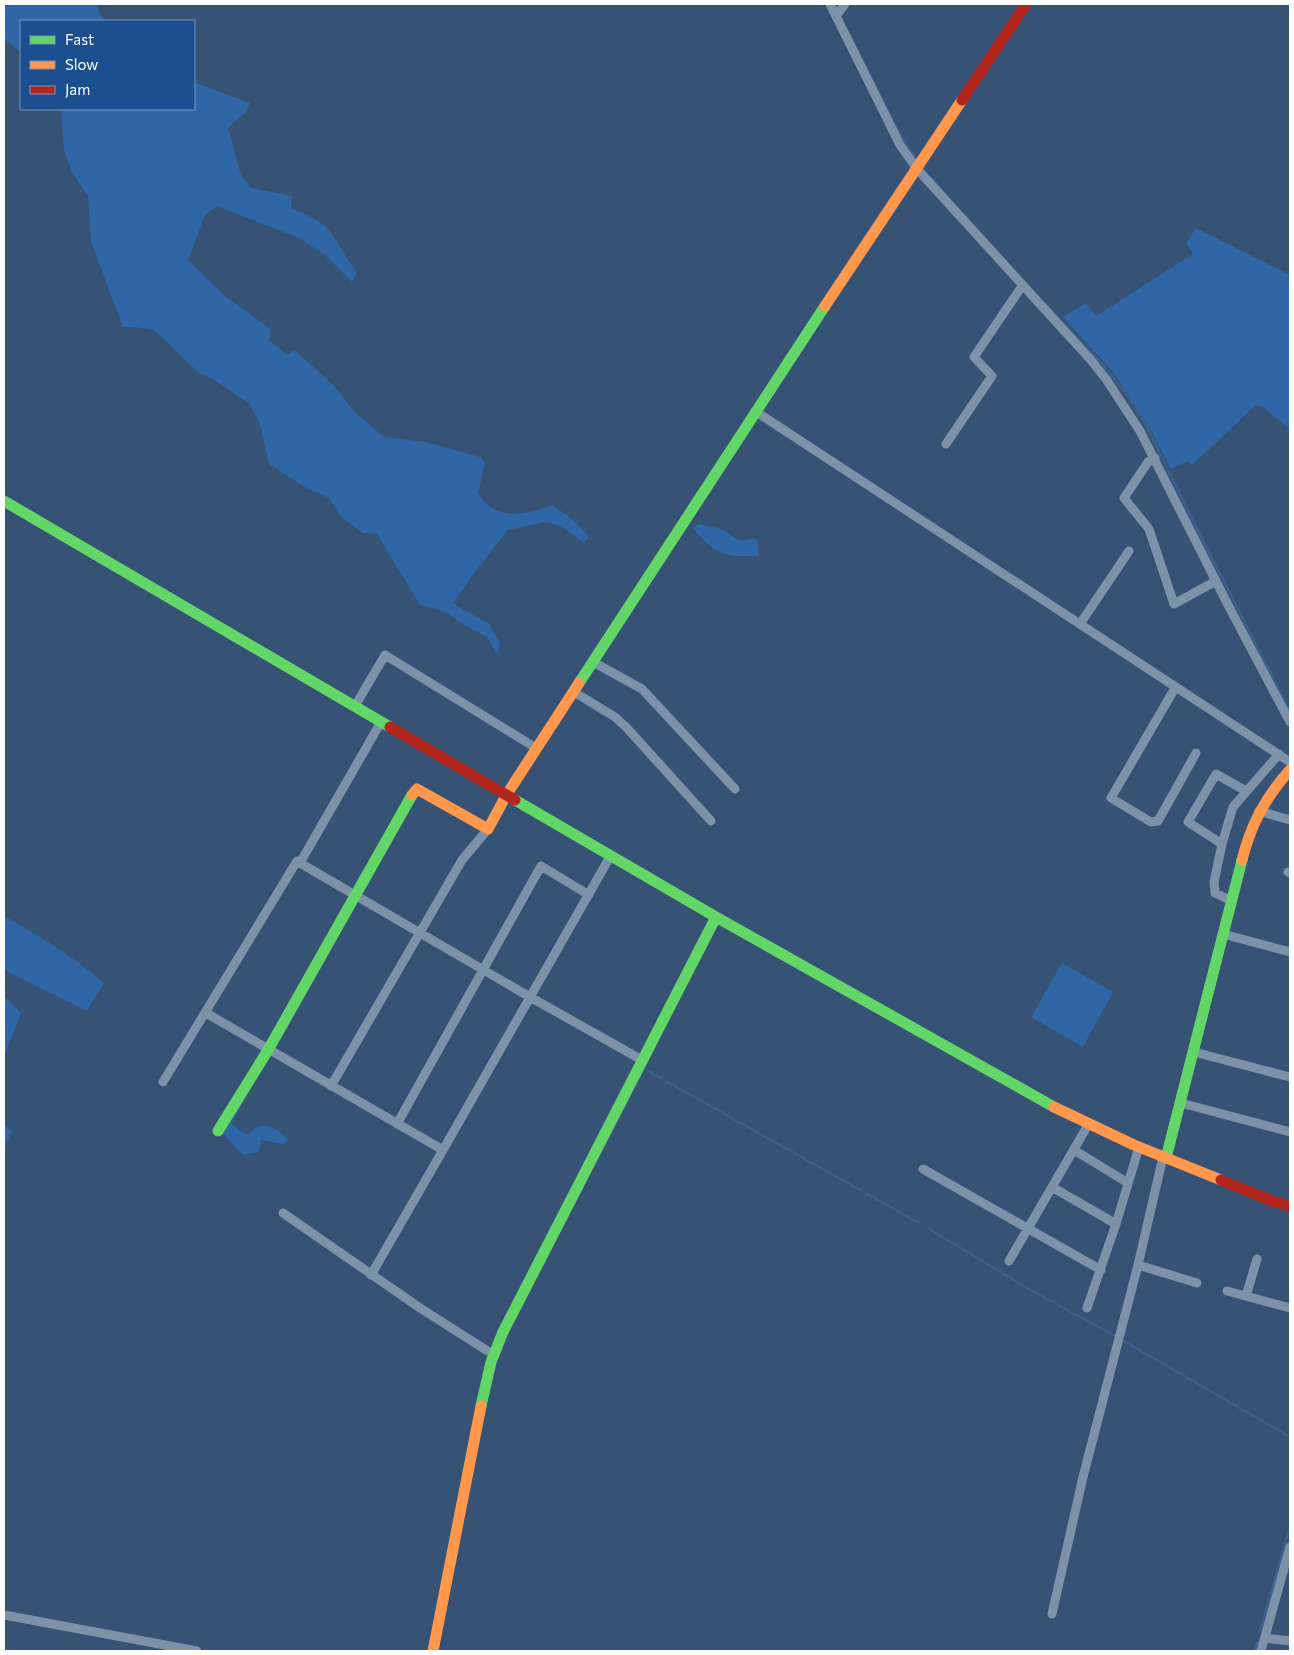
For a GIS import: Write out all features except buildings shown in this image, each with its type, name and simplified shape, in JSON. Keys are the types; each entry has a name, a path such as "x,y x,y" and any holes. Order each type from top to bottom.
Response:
{"street":[{"path":"830,4 900,145 917,169 1022,286 1090,358 1140,431 1290,722"},
{"path":"836,16 845,4"},
{"path":"331,1086 462,860 488,829 536,748 755,411 1026,4"},
{"path":"946,444 992,376 974,357 1022,286"},
{"path":"755,411 1290,762"},
{"path":"1154,458 1148,462 1124,498 1149,529 1174,604 1216,581"},
{"path":"4,500 716,917 1054,1107 1088,1125 1139,1147 1272,1201 1290,1206"},
{"path":"1080,624 1129,551"},
{"path":"355,706 385,654 536,748"},
{"path":"593,662 642,689 735,789"},
{"path":"1176,688 1111,798 1151,822 1158,821 1196,753"},
{"path":"574,692 614,717 626,727 711,821"},
{"path":"300,863 381,722"},
{"path":"1232,901 1214,892 1214,882 1222,844 1233,807 1279,754"},
{"path":"1052,1614 1083,1477 1164,1157 1181,1103 1248,837 1259,811 1290,770"},
{"path":"1222,844 1188,822 1216,774 1246,791"},
{"path":"218,1132 268,1050 417,789 488,829"},
{"path":"1259,811 1290,820"},
{"path":"371,1275 611,855"},
{"path":"164,1082 297,861 642,1060"},
{"path":"397,1124 541,866 589,894"},
{"path":"433,1651 487,1378 494,1354 503,1332 716,917"},
{"path":"1223,934 1290,952"},
{"path":"206,1013 443,1150"},
{"path":"1194,1052 1290,1077"},
{"path":"1181,1103 1290,1132"},
{"path":"1009,1261 1088,1125"},
{"path":"1087,1308 1116,1224 1139,1147"},
{"path":"1074,1150 1128,1183"},
{"path":"923,1169 1100,1270"},
{"path":"1052,1187 1116,1224"},
{"path":"283,1213 371,1275 494,1354"},
{"path":"1246,1296 1257,1259"},
{"path":"1138,1265 1196,1283"},
{"path":"1227,1291 1290,1308"},
{"path":"1261,1651 1290,1548"},
{"path":"4,1614 197,1651"},
{"path":"1265,1638 1290,1641"}],"shaded area":[{"path":"4,4 96,4 104,20 20,20 20,51 4,39"},
{"path":"195,82 250,103 245,113 228,128 241,175 251,188 292,196 291,208 315,219 327,228 357,272 352,282 325,255 299,238 217,206 205,215 188,260 226,297 271,329 269,340 287,355 295,350 333,385 356,413 384,437 426,442 480,457 485,462 478,494 488,505 495,510 520,514 552,505 571,518 588,535 588,539 583,542 563,528 546,522 508,530 475,572 453,603 489,623 500,643 499,652 496,653 487,637 443,611 420,605 377,534 363,533 340,516 329,498 308,489 269,464 260,424 250,404 211,378 199,373 154,330 123,327 91,242 88,196 72,173 64,151 61,111 195,110"},
{"path":"1196,228 1290,275 1290,430 1263,407 1256,405 1192,465 1188,461 1171,469 1146,421 1113,372 1063,317 1086,303 1096,316 1193,254 1186,243"},
{"path":"698,524 723,530 740,540 753,538 758,541 758,556 736,556 721,553 708,544 693,529"},
{"path":"4,916 68,955 104,983 87,1011 4,970"},
{"path":"1062,963 1113,992 1083,1047 1031,1017"},
{"path":"4,998 21,1013 4,1056"},
{"path":"249,1091 232,1123 238,1130 248,1135 258,1127 271,1127 283,1134 288,1140 283,1144 261,1140 259,1152 243,1155 223,1134"},
{"path":"4,1124 12,1130 4,1150"}],"waterway":[{"path":"851,37 900,134 916,160"},
{"path":"923,169 947,195"},
{"path":"1048,307 1104,366 1130,399 1145,423 1290,711"},
{"path":"648,1071 919,1223"},
{"path":"929,1229 1027,1288 1115,1336"},
{"path":"1122,1340 1290,1437"},
{"path":"1260,1632 1290,1526"},
{"path":"1255,1651 1257,1643"}],"traffic: fast":[{"path":"579,683 825,306"},
{"path":"4,501 390,727"},
{"path":"218,1131 268,1050 412,795"},
{"path":"515,800 716,917 1054,1107"},
{"path":"1166,1158 1242,860"},
{"path":"481,1406 491,1362 503,1332 716,917"}],"traffic: slow":[{"path":"825,306 962,100"},
{"path":"412,795 417,789 488,829 507,794 579,683"},
{"path":"1242,860 1260,812 1273,791 1290,770"},
{"path":"1054,1107 1134,1145 1221,1180"},
{"path":"433,1651 481,1406"}],"traffic: jam":[{"path":"962,100 1026,4"},
{"path":"390,727 515,800"},
{"path":"1221,1180 1272,1201 1290,1206"}]}
